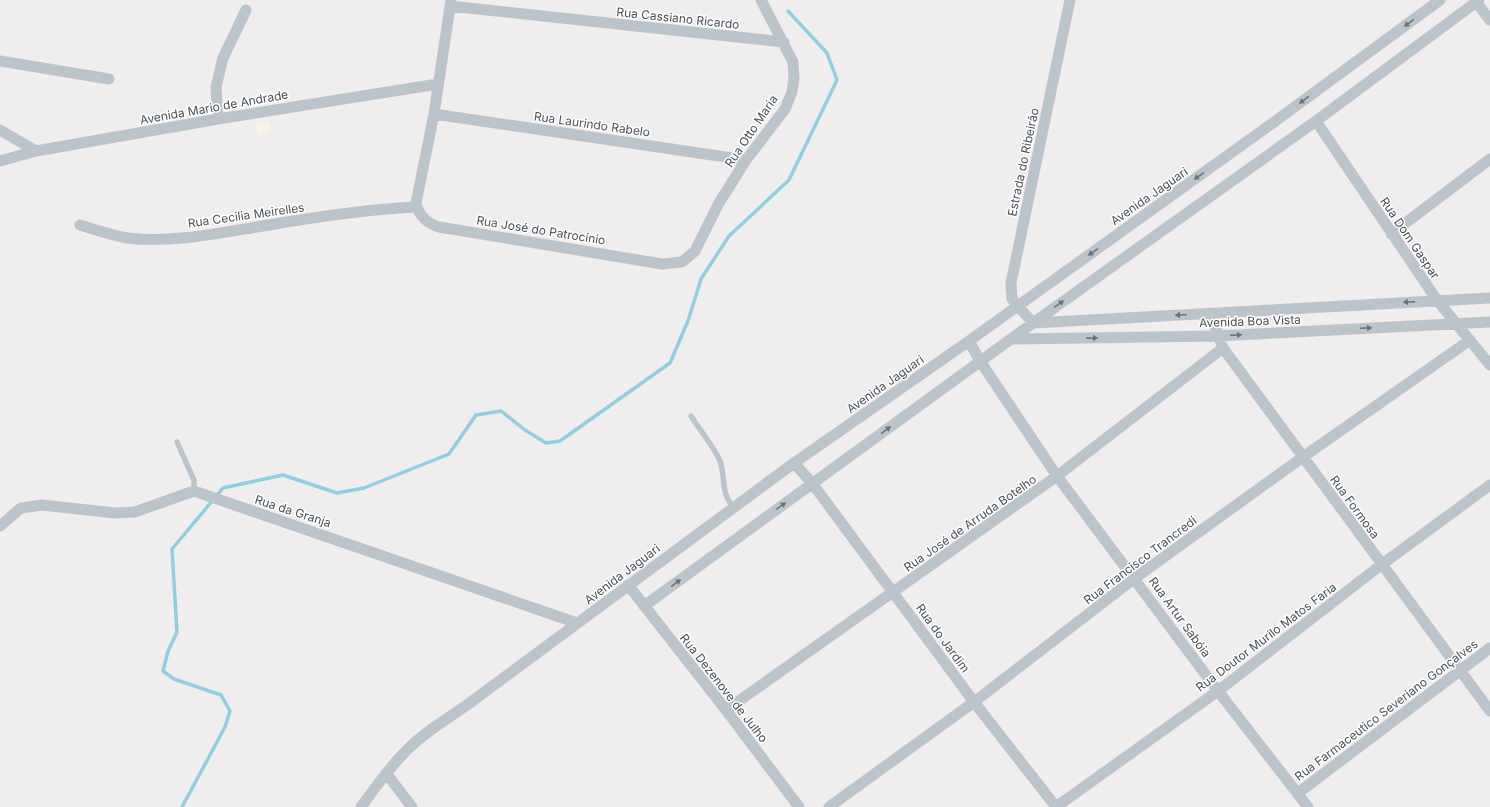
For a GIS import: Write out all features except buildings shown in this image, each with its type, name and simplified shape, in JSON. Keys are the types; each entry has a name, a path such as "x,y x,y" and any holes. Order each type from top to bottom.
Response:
{"street":[{"name":"Rua Otto Maria","path":"674,263 689,258 695,252 719,203 746,160 785,109 792,92 794,79 793,62 761,0"},
{"name":"Estrada do Ribeirão","path":"1033,322 1012,299 1011,283 1070,0"},
{"name":"Avenida Jaguari","path":"362,807 386,773 406,750 431,730 794,463 970,341 1270,125 1440,0"},
{"path":"644,606 1033,322 1316,121 1478,1 1490,20"},
{"name":"Rua Cassiano Ricardo","path":"451,3 784,42"},
{"path":"417,205 434,114 451,3"},
{"path":"218,119 216,87 223,58 246,10"},
{"path":"0,61 110,79"},
{"name":"Avenida Mario de Andrade","path":"0,161 36,151 218,119 438,84"},
{"name":"Rua Laurindo Rabelo","path":"434,114 746,160"},
{"name":"Rua Dom Gaspar","path":"1316,121 1437,300 1490,366"},
{"path":"0,130 36,151"},
{"path":"1391,234 1490,159"},
{"name":"Rua Cecilia Meirelles","path":"80,225 102,233 128,238 156,239 191,236 379,209 417,205"},
{"name":"Rua José do Patrocínio","path":"417,205 425,219 432,225 439,227 662,264 674,263"},
{"name":"Avenida Boa Vista","path":"1033,322 1490,298"},
{"name":"Rua Formosa","path":"1210,313 1217,336 1223,348 1381,565 1490,711"},
{"name":"Avenida Boa Vista","path":"1011,339 1217,336 1490,322"},
{"name":"Rua Francisco Trancredi","path":"829,807 974,702 1135,578 1303,457 1470,340"},
{"name":"Rua Artur Sabóia","path":"970,341 980,361 1057,476 1135,578 1218,691 1308,807"},
{"name":"Rua José de Arruda Botelho","path":"726,710 1057,476 1223,348"},
{"name":"Rua do Jardim","path":"794,463 812,483 974,702 1056,807"},
{"name":"Rua Doutor Murilo Matos Faria","path":"1056,807 1218,691 1381,565 1490,485"},
{"path":"0,526 21,508 42,505 115,513 135,512 197,492"},
{"name":"Rua da Granja","path":"197,492 577,623"},
{"name":"Rua Dezenove de Julho","path":"628,585 726,710 799,807"},
{"name":"Rua Farmaceutico Severiano Gonçalves","path":"1298,793 1490,648"},
{"path":"386,773 412,807"}],"lane":[{"path":"691,416 720,460 724,490 728,501 734,508"},
{"path":"177,442 194,480 197,492"}],"shaded area":[{"path":"269,121 271,132 258,136 255,124"}],"waterway":[{"path":"182,807 225,727 230,711 221,695 174,679 163,671 168,651 177,632 172,549 223,488 283,475 337,493 364,488 449,454 476,415 501,411 525,430 546,443 560,441 670,363 688,321 701,279 729,236 789,180 837,80 827,53 788,11"}]}
